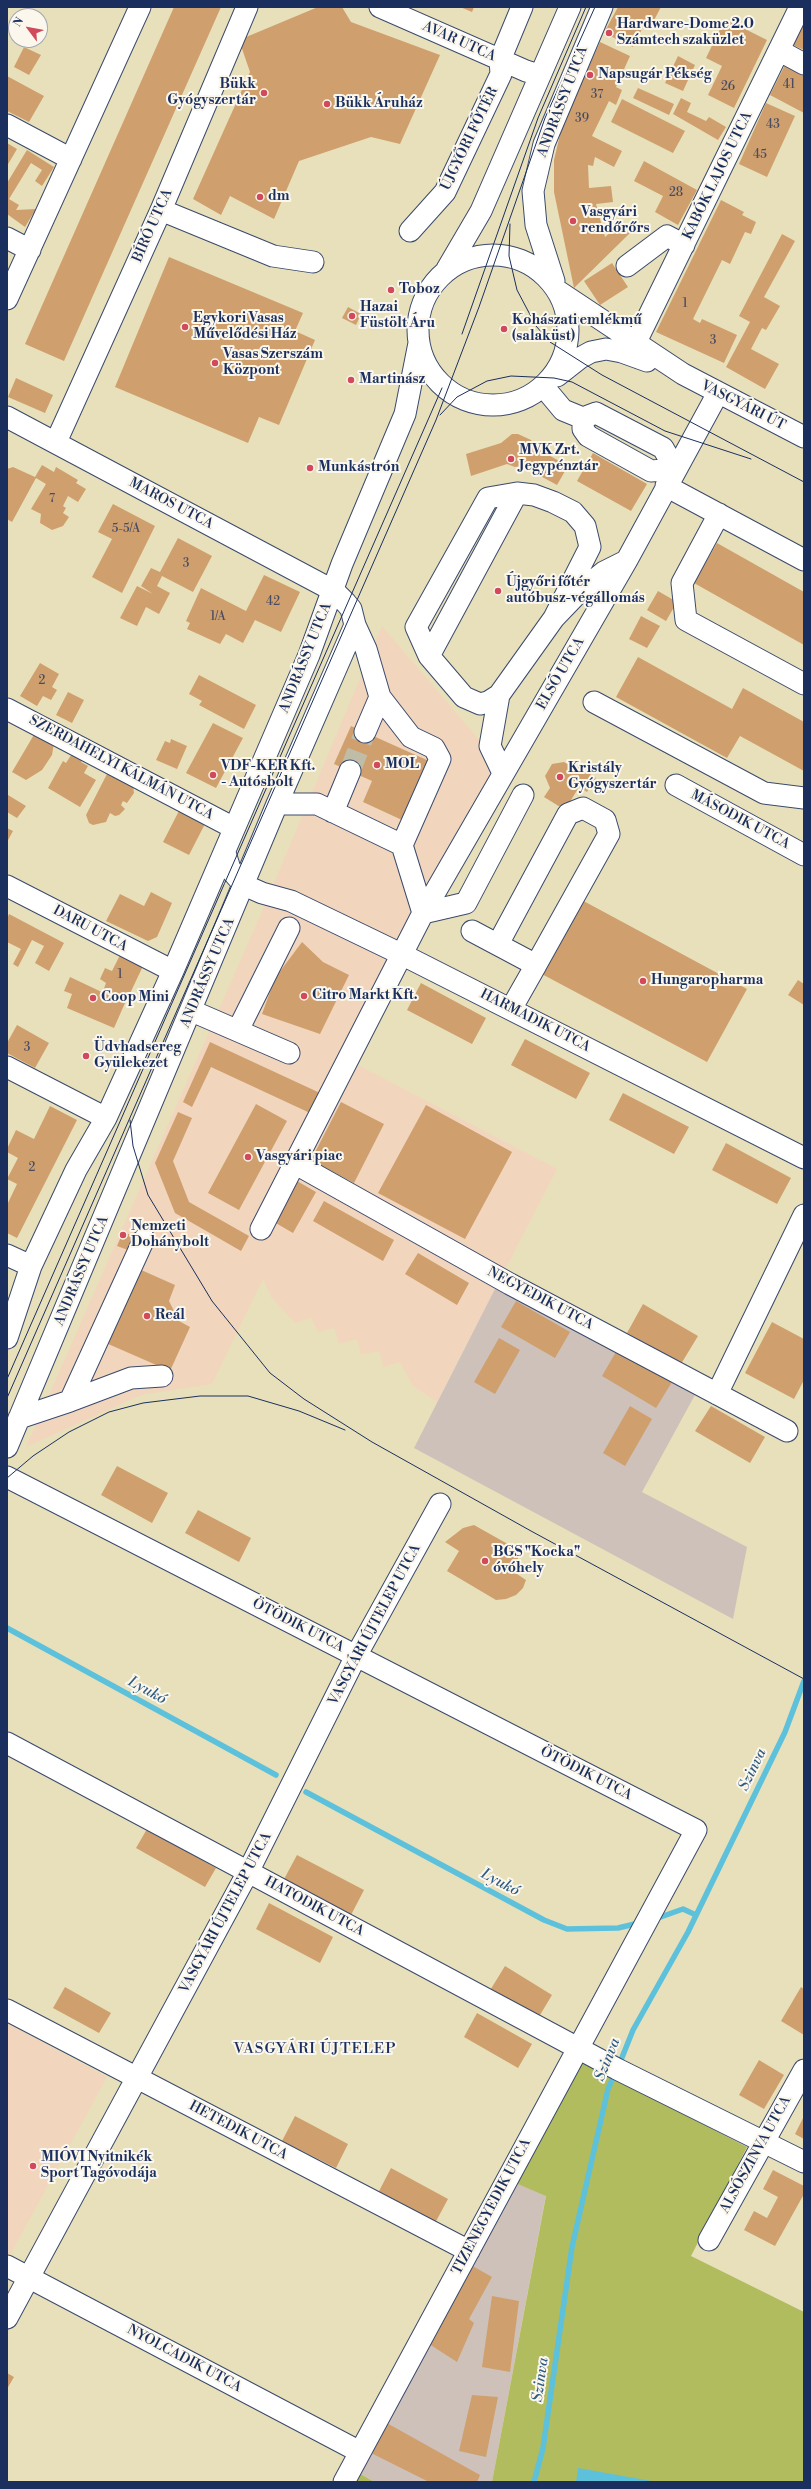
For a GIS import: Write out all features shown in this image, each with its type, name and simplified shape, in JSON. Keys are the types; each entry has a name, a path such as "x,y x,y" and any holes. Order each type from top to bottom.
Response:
{"street":[{"path":"8,296 140,7"},
{"name":"BÍRÓ UTCA","path":"56,442 161,210 247,7"},
{"name":"AVAR UTCA","path":"380,7 534,75"},
{"name":"ÚJGYŐRI FŐTÉR","path":"410,232 445,192 501,74 500,60 522,7"},
{"name":"ANDRÁSSY UTCA","path":"445,271 481,211 534,75 570,7"},
{"name":"ANDRÁSSY UTCA","path":"558,291 536,225 533,191 544,144 602,7"},
{"name":"KABÓK LAJOS UTCA","path":"635,344 780,51 800,7"},
{"path":"780,51 804,64"},
{"path":"7,125 71,159"},
{"path":"161,210 272,256 313,262"},
{"path":"627,266 667,236 684,245"},
{"path":"7,238 30,250"},
{"path":"497,254 509,256 537,268 558,291 566,308 569,326 568,340 559,366 543,386 523,400 504,405 484,405 469,402 457,397 443,386 425,364 418,343 418,323 422,304 431,286 445,271 465,259 497,254"},
{"name":"VASGYÁRI ÚT","path":"558,291 635,344 682,374 804,437"},
{"name":"ANDRÁSSY UTCA","path":"7,1338 31,1266 76,1170 106,1118 173,971 225,853 234,828 334,591 342,564 405,414 418,343"},
{"name":"VASGYÁRI ÚT","path":"543,386 580,358 591,352 606,349 622,352 682,374"},
{"path":"543,386 563,410 584,419 591,414 603,415 663,448 671,477 719,514 804,560"},
{"name":"ELSŐ UTCA","path":"261,1229 296,1164 423,913 503,772 627,560 718,393"},
{"name":"MAROS UTCA","path":"7,417 334,591"},
{"path":"499,695 480,704 472,702 460,693 429,656 416,627 488,498 517,493 534,495 573,512 584,526 590,547 554,618"},
{"path":"719,514 682,583 686,620 804,684"},
{"path":"503,772 490,746 499,695 554,618 578,593 604,572 627,560"},
{"name":"ANDRÁSSY UTCA","path":"7,1447 235,908 253,889 277,804 355,625 351,609 334,591"},
{"path":"355,625 366,649 380,697 411,737 434,748 440,759 402,845 423,913 466,902 523,795"},
{"path":"365,732 380,697"},
{"path":"594,702 764,793 804,798"},
{"name":"SZERDAHELYI KÁLMÁN UTCA","path":"7,709 234,828"},
{"path":"333,812 350,771"},
{"name":"MÁSODIK UTCA","path":"676,785 804,854"},
{"path":"277,804 317,804 402,845"},
{"path":"498,944 568,814 583,808 605,820 609,834 511,1009"},
{"path":"225,853 230,869 253,889"},
{"name":"DARU UTCA","path":"7,886 173,971"},
{"name":"HARMADIK UTCA","path":"253,889 291,901 403,955 804,1158"},
{"path":"238,1030 289,928"},
{"path":"472,930 536,965"},
{"path":"192,1010 289,1053"},
{"path":"7,1067 106,1118"},
{"name":"NEGYEDIK UTCA","path":"296,1164 510,1284 718,1394 786,1432"},
{"path":"718,1394 804,1215"},
{"path":"70,1401 144,1239"},
{"path":"7,1255 31,1266"},
{"path":"19,1418 131,1378 162,1376"},
{"name":"ÖTÖDIK UTCA","path":"7,1477 696,1830 652,1911"},
{"name":"VASGYÁRI ÚJTELEP UTCA","path":"7,2318 30,2278 248,1872 356,1656 440,1504"},
{"name":"HATODIK UTCA","path":"7,1743 579,2047 617,2069 804,2162"},
{"name":"TIZENEGYEDIK UTCA","path":"344,2482 652,1911"},
{"name":"HETEDIK UTCA","path":"7,2010 469,2251"},
{"name":"ALSÓSZINVA UTCA","path":"709,2240 804,2070"},
{"name":"NYOLCADIK UTCA","path":"7,2266 360,2452"}],"shaded area":[{"path":"382,626 481,742 504,783 356,1064 557,1169 437,1402 413,1386 400,1362 383,1367 379,1351 361,1355 357,1339 339,1344 334,1328 318,1332 311,1318 295,1323 272,1298 263,1279 212,1384 141,1395 26,1447 264,907"},
{"path":"497,1285 696,1393 642,1492 747,1547 733,1619 414,1448"},
{"name":"MIÓVI Nyitnikék Sport Tagóvodája","path":"7,2023 107,2077 9,2257 7,2255"},
{"path":"513,2182 546,2195 492,2482 374,2482 359,2473"}],"green space":[{"path":"578,2060 747,2147 691,2256 804,2312 804,2482 492,2482 546,2196 513,2182"},
{"path":"359,2473 374,2482 354,2482"}],"water":[{"path":"578,2468 657,2482 576,2482"}],"building":[{"path":"174,7 221,7 64,361 25,344"},
{"name":"Bükk Áruház","path":"318,7 342,7 351,22 440,55 400,144 371,137 299,161 274,219 230,196 221,215 193,199 250,72 239,40"},
{"path":"460,7 474,7 472,12"},
{"path":"618,7 661,7 651,26 645,23 633,47 604,33"},
{"path":"725,19 767,40 734,108 708,95 722,66 706,58"},
{"path":"804,21 804,50 793,45"},
{"path":"600,42 630,56 616,87 622,90 616,105 609,101 592,136 622,151 614,167 595,157 593,166 588,165 589,188 611,186 613,202 596,204 605,237 620,224 631,232 574,288 554,192 554,160 563,122"},
{"path":"24,48 41,55 29,75 14,67"},
{"path":"678,56 695,65 683,91 665,83"},
{"path":"785,65 804,74 804,113 770,95"},
{"path":"7,76 44,96 29,122 7,111"},
{"path":"638,88 674,104 669,115 633,98"},
{"path":"681,98 691,103 687,112 706,121 709,117 726,127 718,140 673,114"},
{"path":"622,99 685,131 673,153 611,122"},
{"path":"766,103 795,116 767,177 739,164"},
{"path":"7,143 17,149 7,166"},
{"path":"27,150 54,167 42,186 35,181 42,170 31,163 9,199 19,205 16,210 36,209 25,227 7,214 7,183"},
{"path":"644,161 697,190 678,225 655,212 663,196 634,181"},
{"path":"721,200 744,212 742,215 756,222 751,234 745,232 730,264 722,260 693,319 700,323 702,319 737,335 724,363 656,332"},
{"path":"782,234 795,241 764,297 780,306 766,330 762,328 751,349 779,364 765,389 726,367 750,322 739,316"},
{"name":"Vasas Szerszám Központ","path":"169,257 303,313 295,331 315,340 279,425 259,417 248,443 115,387"},
{"path":"612,263 628,287 600,305 584,281"},
{"name":"Hazai Füstölt Áru","path":"348,307 361,314 356,325 342,318"},
{"path":"16,378 53,395 45,413 8,397"},
{"name":"MVK Zrt. Jegypénztár","path":"512,434 518,434 531,440 536,448 568,466 557,485 522,466 515,467 507,464 471,476 466,454 501,443"},
{"path":"593,453 647,484 631,511 577,481"},
{"path":"42,465 54,472 56,467 78,480 76,483 86,489 78,502 68,496 63,506 66,508 63,513 69,517 63,526 52,530 40,523 41,514 31,509 46,484 36,478 12,522 7,519 7,469 13,467 35,477"},
{"path":"113,504 155,526 122,593 92,577 112,539 98,532"},
{"path":"178,538 212,556 193,592 162,576 157,586 170,593 159,614 146,607 137,626 120,618 137,586 153,594 141,586 151,568 160,572"},
{"path":"717,543 804,592 804,645 694,583"},
{"path":"264,575 300,592 281,632 255,620 243,643 226,634 220,644 187,629 190,623 186,621 201,588 246,611"},
{"path":"658,591 677,602 666,621 647,610"},
{"path":"641,616 660,626 647,648 629,639"},
{"path":"638,657 732,709 743,688 804,722 804,771 740,736 727,758 616,697"},
{"path":"40,663 59,674 52,687 57,690 51,700 43,696 37,706 20,696"},
{"path":"199,675 256,705 244,729 199,705 202,701 189,694"},
{"path":"68,692 84,700 72,723 56,715"},
{"path":"213,723 243,738 216,788 186,773"},
{"path":"351,726 429,761 402,820 363,802 372,781 334,764"},
{"path":"35,733 54,743 52,755 42,770 26,780 12,772"},
{"path":"171,739 187,746 177,769 156,760 165,741 170,743"},
{"path":"73,752 84,758 81,762 88,766 84,773 96,780 80,807 48,788 63,761 66,763"},
{"path":"564,762 576,769 578,766 596,778 587,792 579,787 565,810 544,797 550,788 545,776 552,764"},
{"path":"108,772 133,785 134,793 127,803 123,801 121,805 125,809 119,815 115,816 110,813 106,822 93,825 89,823 86,815"},
{"path":"8,795 26,806 17,818 7,812"},
{"path":"181,807 207,820 189,855 163,842"},
{"path":"7,828 13,831 7,842"},
{"path":"151,892 172,903 157,937 148,941 106,921 120,894 144,906"},
{"name":"Hungaropharma","path":"578,898 747,989 707,1062 538,972"},
{"path":"9,914 64,943 49,971 35,963 44,946 32,940 18,967 13,964 21,949 7,942 7,919"},
{"name":"Citro Markt Kft.","path":"302,942 323,962 349,975 320,1034 262,1014 275,978"},
{"path":"120,955 143,966 126,1002 103,991 106,983 100,979 105,968 112,971"},
{"name":"Coop Mini","path":"70,977 125,1003 114,1028 67,1008 72,994 64,991"},
{"path":"798,980 804,984 804,1005 788,995"},
{"path":"421,983 486,1018 472,1044 407,1010"},
{"path":"17,1025 49,1043 35,1068 7,1053 7,1043"},
{"path":"525,1039 590,1073 576,1099 511,1065"},
{"path":"210,1042 320,1093 310,1113 211,1067 192,1107 183,1102"},
{"path":"623,1093 689,1127 674,1154 609,1120"},
{"path":"341,1102 384,1124 354,1183 311,1160"},
{"name":"Vasgyári piac","path":"256,1104 287,1121 239,1210 208,1193"},
{"path":"426,1105 512,1152 465,1239 378,1193"},
{"path":"50,1106 77,1120 17,1238 7,1233 7,1205 17,1184 7,1179 18,1158 7,1152 7,1149 16,1130 34,1139"},
{"path":"178,1112 192,1118 173,1161 189,1202 249,1236 241,1251 175,1213 155,1163"},
{"path":"726,1143 791,1178 777,1204 712,1170"},
{"path":"297,1181 316,1192 293,1233 274,1222"},
{"path":"324,1201 394,1240 383,1261 313,1221"},
{"path":"123,1232 137,1237 131,1251 117,1246"},
{"path":"418,1253 469,1283 457,1305 405,1274"},
{"name":"Reál","path":"139,1269 175,1285 169,1301 179,1321 190,1327 170,1371 106,1343"},
{"path":"516,1301 570,1332 555,1358 501,1327"},
{"path":"643,1304 698,1336 681,1364 627,1333"},
{"path":"772,1322 804,1339 804,1380 794,1399 745,1373"},
{"path":"499,1338 520,1350 495,1394 474,1382"},
{"path":"617,1350 672,1382 656,1408 602,1376"},
{"path":"630,1406 652,1419 625,1466 603,1453"},
{"path":"711,1406 765,1437 750,1463 695,1431"},
{"path":"117,1466 168,1493 152,1523 101,1495"},
{"path":"198,1510 251,1538 239,1562 185,1533"},
{"name":"BGS \"Kocka\" óvóhely","path":"474,1525 522,1552 511,1570 526,1580 523,1588 516,1595 506,1599 496,1600 447,1571 459,1551 445,1542 463,1528"},
{"path":"147,1829 216,1868 205,1887 136,1848"},
{"path":"297,1855 364,1890 350,1917 283,1881"},
{"path":"269,1903 333,1937 320,1963 256,1929"},
{"path":"505,1966 552,1995 537,2020 489,1992"},
{"path":"65,1987 111,2013 99,2033 53,2008"},
{"path":"801,1987 804,1989 804,2035 781,2021"},
{"path":"477,2013 532,2044 518,2068 464,2037"},
{"path":"759,2060 784,2075 764,2109 739,2095"},
{"path":"295,2116 348,2144 336,2168 282,2141"},
{"path":"804,2116 804,2139 795,2134"},
{"path":"391,2168 448,2199 434,2225 377,2195"},
{"path":"773,2170 804,2186 804,2194 775,2246 744,2230 754,2211 767,2218 778,2197 763,2189"},
{"path":"469,2264 492,2277 469,2319 474,2323 457,2362 426,2342"},
{"path":"492,2296 519,2301 510,2372 482,2367"},
{"path":"7,2373 14,2377 7,2389"},
{"path":"472,2395 498,2397 486,2457 459,2451"},
{"path":"385,2422 480,2475 477,2482 429,2482 371,2453"}],"waterway":[{"name":"Lyukó","path":"7,1628 276,1775"},
{"name":"Szinva","path":"619,2065 633,2030 688,1932 785,1732 804,1681"},
{"name":"Lyukó","path":"306,1792 544,1920 567,1929 618,1928 639,1923"},
{"name":"Lyukó","path":"655,1919 683,1909 696,1915"},
{"name":"Szinva","path":"534,2482 543,2448 572,2247 608,2089 615,2073"}],"tunnel":[{"path":"350,771 365,732"}],"tram line":[{"path":"462,334 538,118 586,7"},
{"path":"7,1398 436,420 479,307 545,118 595,7"},
{"path":"510,224 509,256 517,290 536,326 550,342 602,375 804,482"},
{"path":"440,415 457,397 487,381 511,376 554,378 572,382 665,431 751,459"},
{"path":"7,1379 442,388"},
{"path":"130,1120 133,1146 148,1195 212,1301 270,1373 304,1399 372,1442 531,1531 804,1679"},
{"path":"7,1478 33,1456 69,1432 109,1412 143,1403 200,1396 248,1396 299,1411 345,1430"}],"place":[{"name":"Hardware-Dome 2.0 Számtech szaküzlet","path":"609,33"},
{"name":"Napsugár Pékség","path":"590,75"},
{"name":"Bükk Gyógyszertár","path":"264,93"},
{"name":"Bükk Áruház","path":"327,104"},
{"name":"dm","path":"260,197"},
{"name":"Vasgyári rendőrőrs","path":"573,221"},
{"name":"Toboz","path":"391,290"},
{"name":"Hazai Füstölt Áru","path":"352,316"},
{"name":"Egykori Vasas Művelődési Ház","path":"185,327"},
{"name":"Kohászati emlékmű (salaküst)","path":"504,329"},
{"name":"Vasas Szerszám Központ","path":"215,363"},
{"name":"Martinász","path":"351,380"},
{"name":"MVK Zrt. Jegypénztár","path":"511,459"},
{"name":"Munkástrón","path":"310,468"},
{"name":"Újgyőri főtér autóbusz-végállomás","path":"498,591"},
{"name":"MOL","path":"377,765"},
{"name":"VDF-KER Kft. - Autósbolt","path":"213,775"},
{"name":"Kristály Gyógyszertár","path":"560,777"},
{"name":"Hungaropharma","path":"643,981"},
{"name":"Citro Markt Kft.","path":"304,996"},
{"name":"Coop Mini","path":"93,998"},
{"name":"Üdvhadsereg Gyülekezet","path":"86,1056"},
{"name":"Vasgyári piac","path":"248,1157"},
{"name":"Nemzeti Dohánybolt","path":"123,1235"},
{"name":"Reál","path":"147,1316"},
{"name":"BGS \"Kocka\" óvóhely","path":"485,1561"},
{"name":"MIÓVI Nyitnikék Sport Tagóvodája","path":"33,2166"}],"district":[{"name":"VASGYÁRI ÚJTELEP","path":"315,2049"}]}
